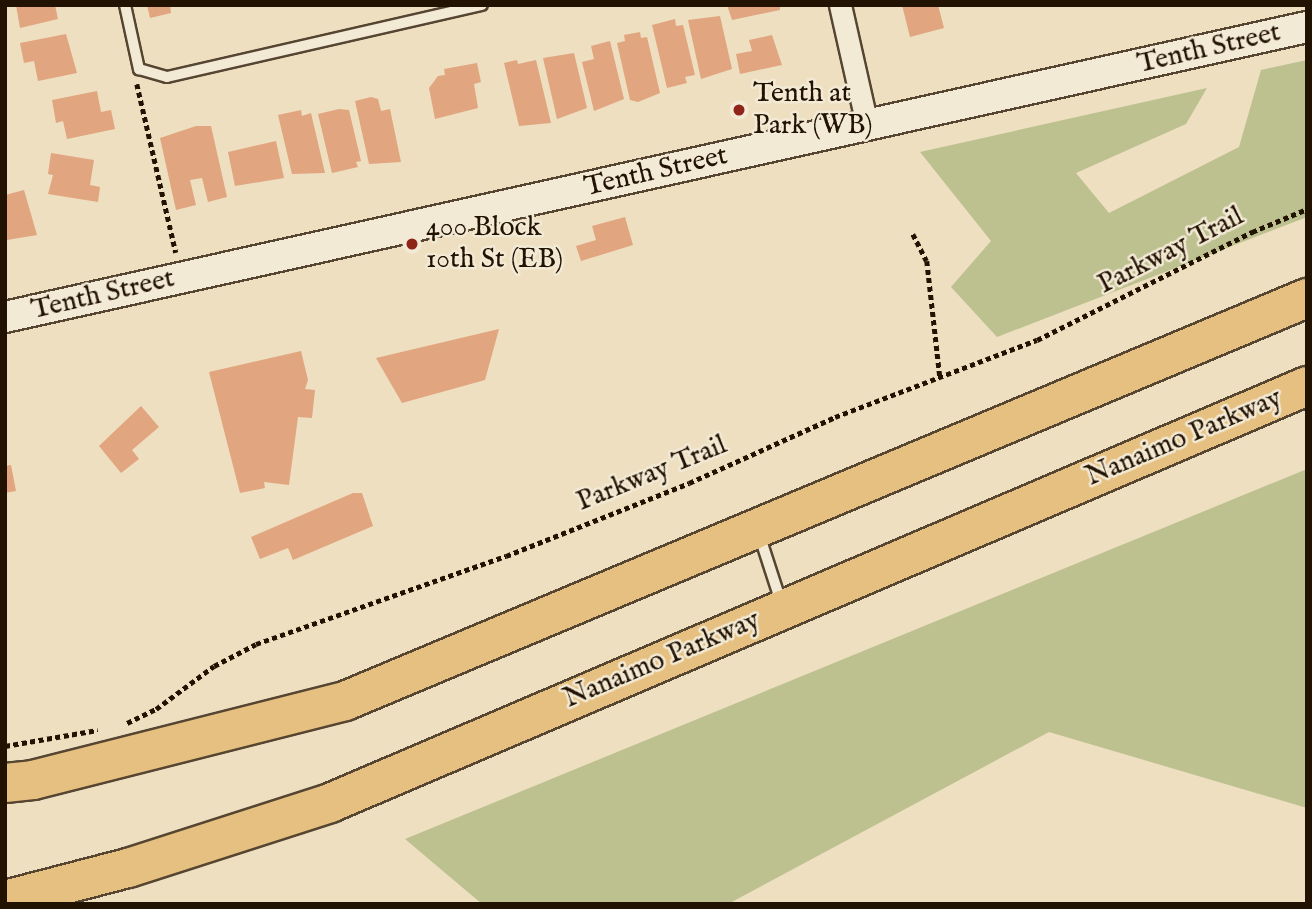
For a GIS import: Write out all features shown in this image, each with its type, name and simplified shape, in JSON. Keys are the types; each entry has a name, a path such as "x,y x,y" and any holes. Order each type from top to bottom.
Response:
{"highway":[{"path":"5,783 33,780 345,701 1307,298"},
{"name":"Nanaimo Parkway","path":"5,900 128,868 330,803 1307,386"}],"street":[{"path":"840,5 867,125"},
{"name":"Tenth Street","path":"5,317 1307,27"}],"lane":[{"path":"125,5 139,69 167,77 482,5"},
{"path":"757,529 783,608"}],"path":[{"path":"139,69 137,90 182,278"},
{"name":"Parkway Trail","path":"114,727 156,709 214,666 256,645 506,556 940,377 1037,340 1252,232 1307,209"},
{"path":"913,234 927,261 940,377"},
{"path":"5,746 100,730"}],"green space":[{"path":"1307,60 1307,217 997,337 951,287 991,241 920,152 1207,88 1186,124 1076,173 1109,213 1239,147 1261,70"},
{"path":"1307,469 1307,808 1049,732 728,904 482,904 405,839"}],"building":[{"path":"16,5 55,5 58,19 20,28"},
{"path":"147,5 170,5 171,13 150,18"},
{"path":"727,5 780,5 780,10 732,20"},
{"path":"902,5 938,5 944,28 910,37"},
{"path":"720,16 732,69 701,79 688,20"},
{"path":"675,19 676,26 683,25 695,75 685,77 687,83 667,88 652,25"},
{"path":"640,32 641,38 647,37 660,93 638,102 630,100 617,43 625,41 624,35"},
{"path":"66,34 77,73 38,81 34,61 24,63 20,43"},
{"path":"772,35 782,65 740,74 736,54 752,51 749,40"},
{"path":"610,41 624,99 594,111 582,62 594,59 591,46"},
{"path":"574,53 587,108 557,119 543,58"},
{"path":"517,60 518,64 536,60 551,123 519,126 504,63"},
{"path":"477,63 481,82 474,84 478,108 435,119 429,88 438,76 445,75 444,69"},
{"path":"97,91 101,112 111,110 115,129 67,139 63,121 56,123 52,100"},
{"path":"371,97 378,99 381,111 390,109 401,162 369,164 355,101"},
{"path":"339,109 349,110 361,161 356,162 358,167 332,173 318,114"},
{"path":"301,110 302,116 311,113 325,173 292,174 278,115"},
{"path":"196,126 211,126 227,197 208,202 202,178 190,180 196,205 176,210 160,138"},
{"path":"276,141 284,178 235,186 228,152"},
{"path":"51,153 94,160 90,185 100,187 98,202 48,194 53,175 48,174"},
{"path":"24,190 37,235 7,240 5,195"},
{"path":"625,217 633,245 581,261 576,246 596,240 592,226"},
{"path":"499,329 485,380 402,403 376,358"},
{"path":"301,351 308,380 305,389 315,390 312,418 298,417 289,485 264,482 265,488 240,493 209,372"},
{"path":"141,406 159,427 132,450 139,459 121,473 99,446"},
{"path":"11,465 16,491 5,493 5,466"},
{"path":"353,493 362,493 373,526 293,560 288,548 260,559 251,537"}],"place":[{"name":"Tenth at Park (WB)","path":"739,110"},
{"name":"400 Block 10th St (EB)","path":"412,244"}]}
